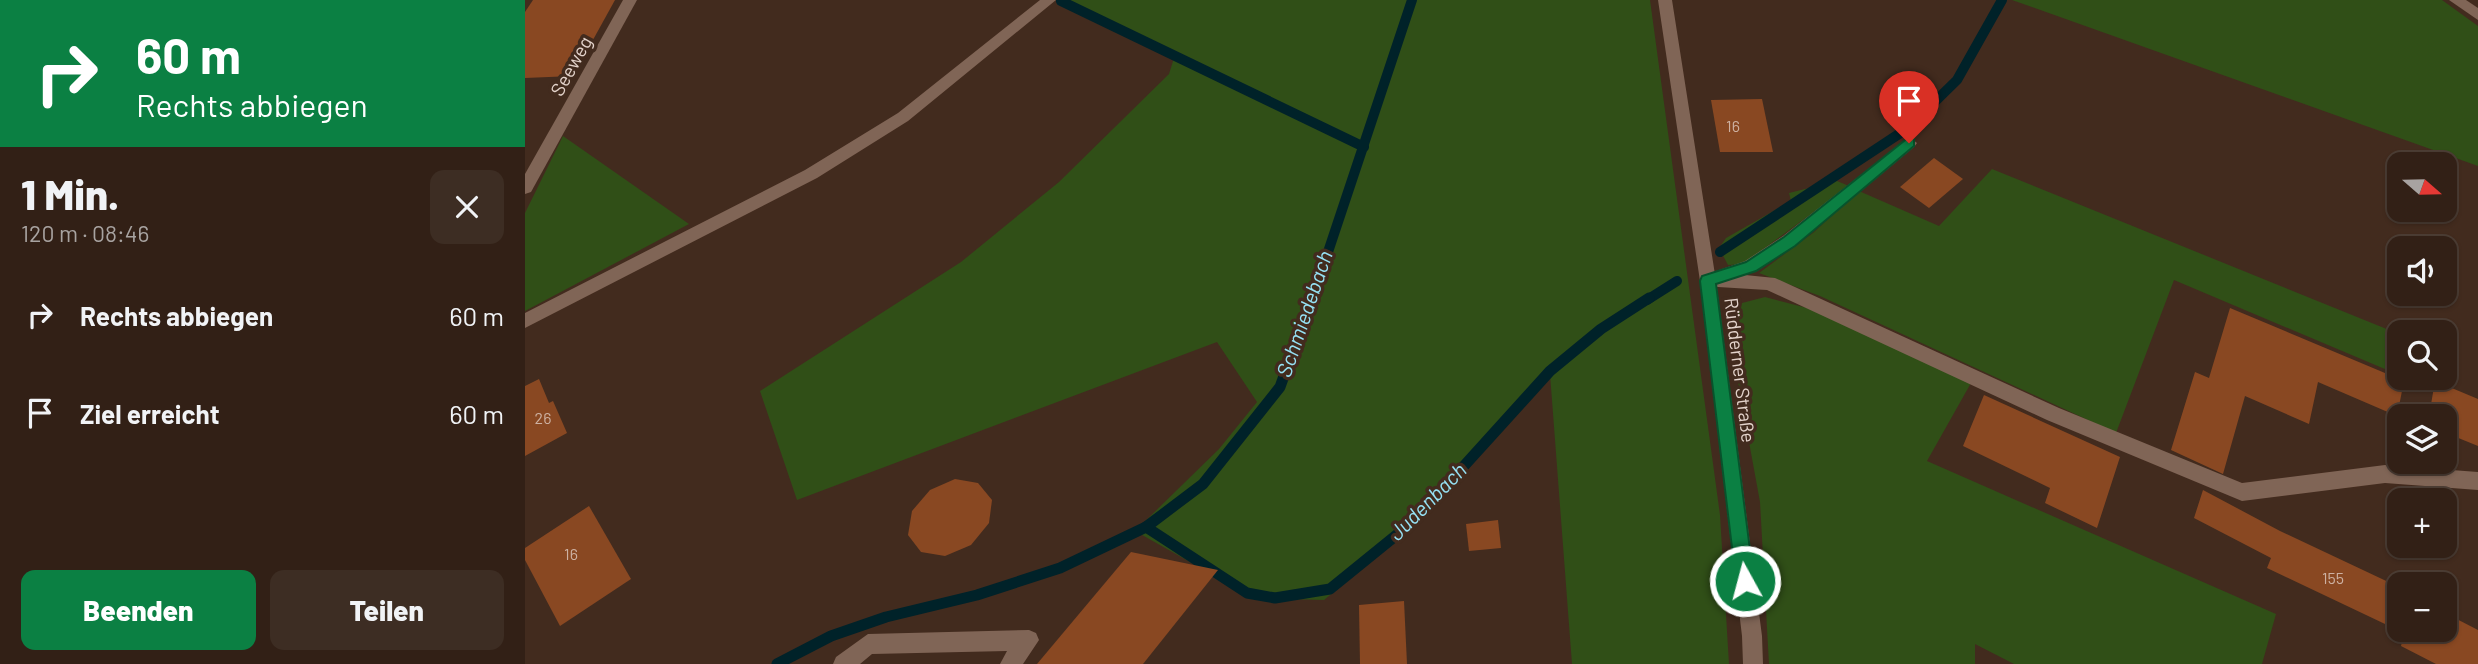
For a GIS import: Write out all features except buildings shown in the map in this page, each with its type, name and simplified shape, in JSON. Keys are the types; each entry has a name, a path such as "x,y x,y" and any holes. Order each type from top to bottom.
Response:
{"street":[{"name":"Seeweg","path":"525,188 630,0"},
{"path":"525,321 811,174 903,117 1049,0"},
{"name":"Rüdderner Straße","path":"1665,0 1708,281 1752,635 1753,664"},
{"path":"2456,0 2478,15"},
{"path":"1708,281 1751,266 1790,241 1909,143"},
{"path":"1708,281 1769,283 2053,414 2242,492 2385,474 2478,481"},
{"path":"843,664 868,643 1029,640 1010,664"}],"green space":[{"path":"1057,0 1650,0 1720,515 1729,664 1572,664 1550,374 1430,512 1324,600 1254,598 1135,531 1219,449 1257,402 1217,342 797,500 760,391 961,262 1059,182 1169,74 1174,58"},
{"path":"2012,0 2442,0 2478,26 2478,166 2457,159 2457,152 2439,152"},
{"path":"563,136 689,224 525,311 525,213"},
{"path":"1992,169 2387,329 2387,370 2174,280 2116,433 1820,296 1759,273 1813,233 1859,191 1939,226"},
{"path":"1837,181 1849,186 1743,264 1728,265 1719,248 1726,238 1791,201 1789,193"},
{"path":"1765,297 1815,310 1971,383 1927,461 2276,614 2262,664 2014,664 1975,644 1975,664 1769,664 1760,502 1736,371 1734,320 1742,303"}],"waterway":[{"name":"Schmiedebach","path":"1363,147 1412,0"},
{"name":"Judenbach","path":"1720,252 1908,128 1957,80 2002,0"},
{"path":"1061,1 1363,147"},
{"name":"Schmiedebach","path":"1312,300 1363,147"},
{"name":"Judenbach","path":"1647,300 1677,281"},
{"name":"Schmiedebach","path":"1146,527 1203,484 1280,387 1312,298"},
{"name":"Judenbach","path":"1146,527 1247,593 1275,598 1330,589 1415,520 1550,371 1601,329 1649,298"},
{"name":"Schmiedebach","path":"777,664 831,636 886,617 977,595 1060,568 1146,527"}],"route":[{"path":"1745,581 1708,281 1751,266 1790,241 1909,143"}]}
